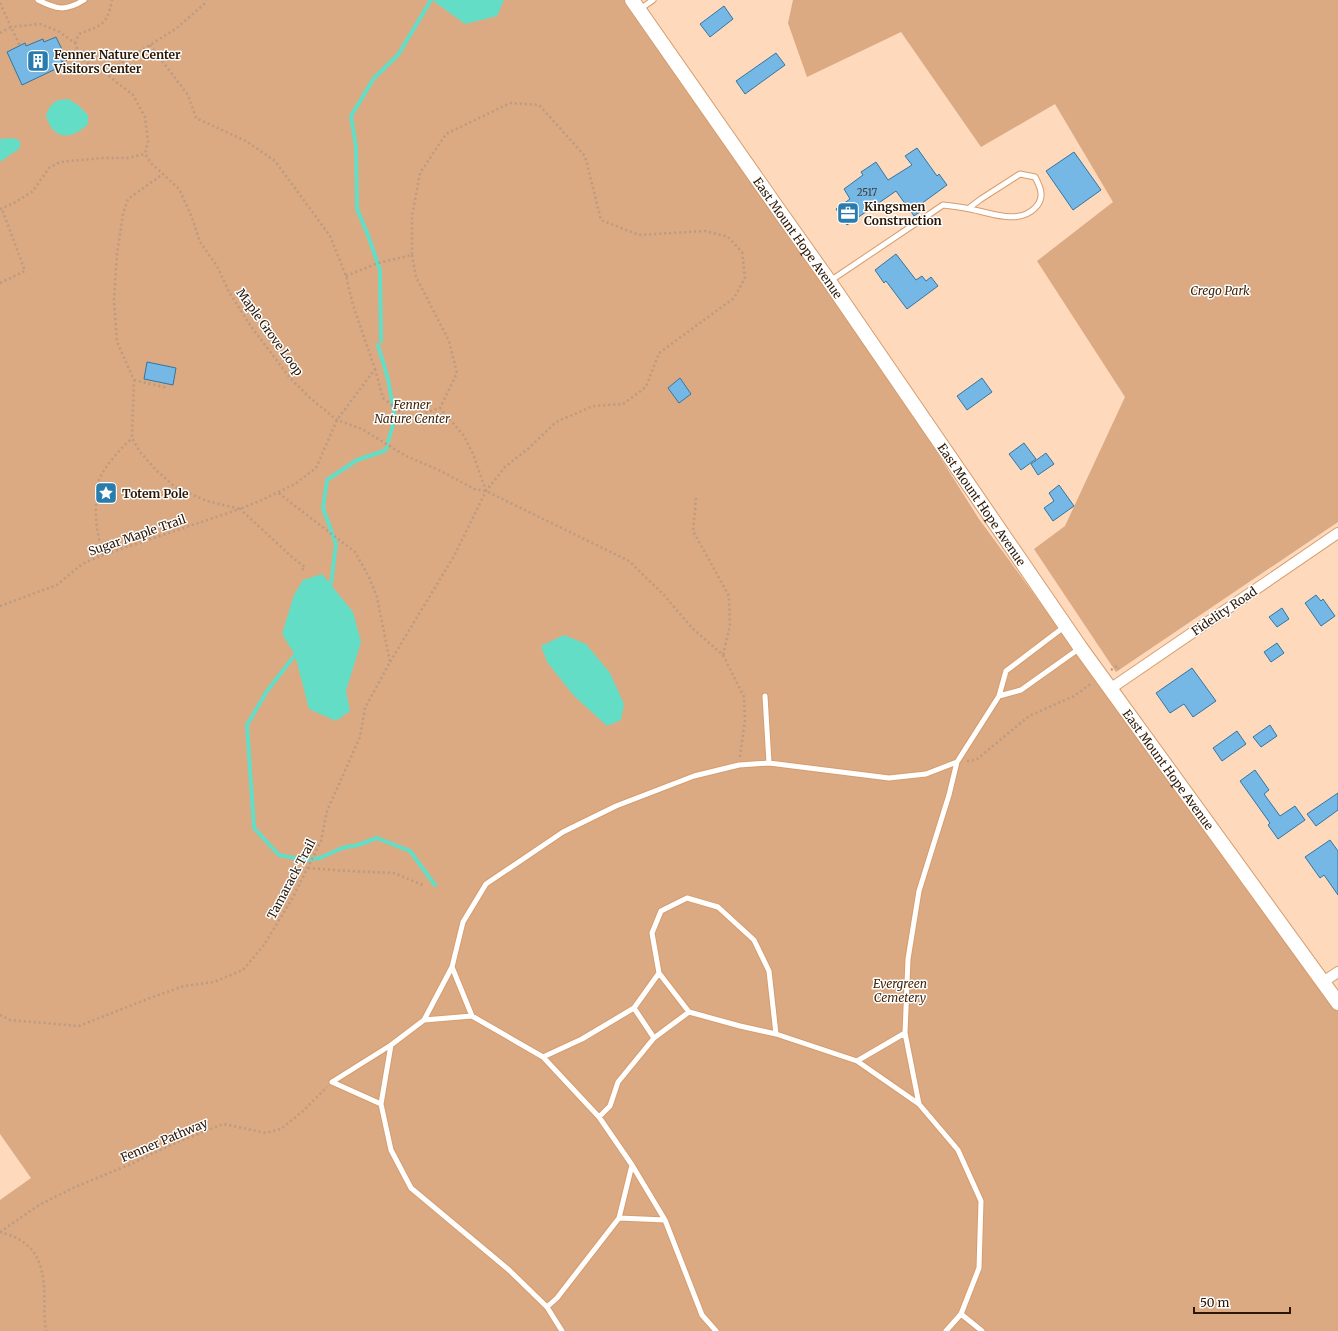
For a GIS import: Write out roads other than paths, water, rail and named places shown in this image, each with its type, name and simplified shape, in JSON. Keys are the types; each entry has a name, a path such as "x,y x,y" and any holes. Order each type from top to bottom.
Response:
{"street":[{"name":"East Mount Hope Avenue","path":"636,5 829,281 1065,626 1338,1003"},
{"name":"Fidelity Road","path":"1110,688 1338,533"},
{"path":"1323,982 1338,972"}],"lane":[{"path":"38,0 54,8 69,8 84,0"},
{"path":"636,5 653,0"},
{"path":"829,281 942,205 969,208 994,215 1014,217 1030,212 1040,203 1041,189 1035,177 1020,174 969,208"},
{"path":"919,1104 904,1034 908,959 919,891 949,795 957,762 999,696 1006,671 1065,626"},
{"path":"999,696 1021,690 1080,647"},
{"path":"765,696 770,763"},
{"path":"381,1104 332,1082 391,1045 424,1020 452,967 462,922 486,884 563,832 616,806 694,776 739,765 770,763 888,778 926,774 957,762"},
{"path":"776,1034 769,971 754,940 718,907 687,898 661,911 652,933 659,973 688,1012 776,1034 857,1061 919,1104 958,1150 981,1201 979,1268 961,1314 946,1331"},
{"path":"452,967 472,1016"},
{"path":"543,1057 582,1039 634,1008 659,973"},
{"path":"634,1008 654,1038"},
{"path":"599,1117 610,1106 618,1082 654,1038 688,1012"},
{"path":"424,1020 472,1016 543,1057 599,1117 632,1165 665,1220 702,1315 716,1331"},
{"path":"857,1061 904,1034"},
{"path":"391,1045 381,1104 391,1150 411,1188 509,1270 547,1307 562,1331"},
{"path":"547,1307 557,1298 619,1218 632,1165"},
{"path":"619,1218 665,1220"},
{"path":"961,1314 982,1331"}],"water":[{"path":"432,0 504,0 497,16 465,24"},
{"path":"68,99 78,105 88,115 88,124 82,130 69,135 63,135 57,133 53,129 46,115 54,102"},
{"path":"13,138 20,141 20,148 0,162 0,139"},
{"path":"322,574 353,612 361,642 346,691 350,711 336,721 309,709 295,655 282,634 294,595 303,580"},
{"path":"564,635 586,644 610,673 624,704 621,720 607,726 574,696 547,662 541,646"}],"waterway":[{"path":"381,341 380,270 357,209 356,147 351,116 374,78 398,55 431,0"},
{"path":"378,345 388,379 395,418 388,442"},
{"path":"331,584 336,544 323,508 327,480 357,460 384,451 387,447"},
{"path":"295,655 267,691 247,725 254,828 279,855 305,860 320,858 342,848 358,845 377,838 410,851 435,885"}],"place":[{"name":"Fenner Nature Center Visitors Center","path":"38,61"},
{"name":"Kingsmen Construction","path":"848,213"},
{"name":"Totem Pole","path":"106,493"}],"park label":[{"name":"Crego Park","path":"1220,290"},
{"name":"Fenner Nature Center","path":"412,411"},
{"name":"Evergreen Cemetery","path":"900,990"}]}
